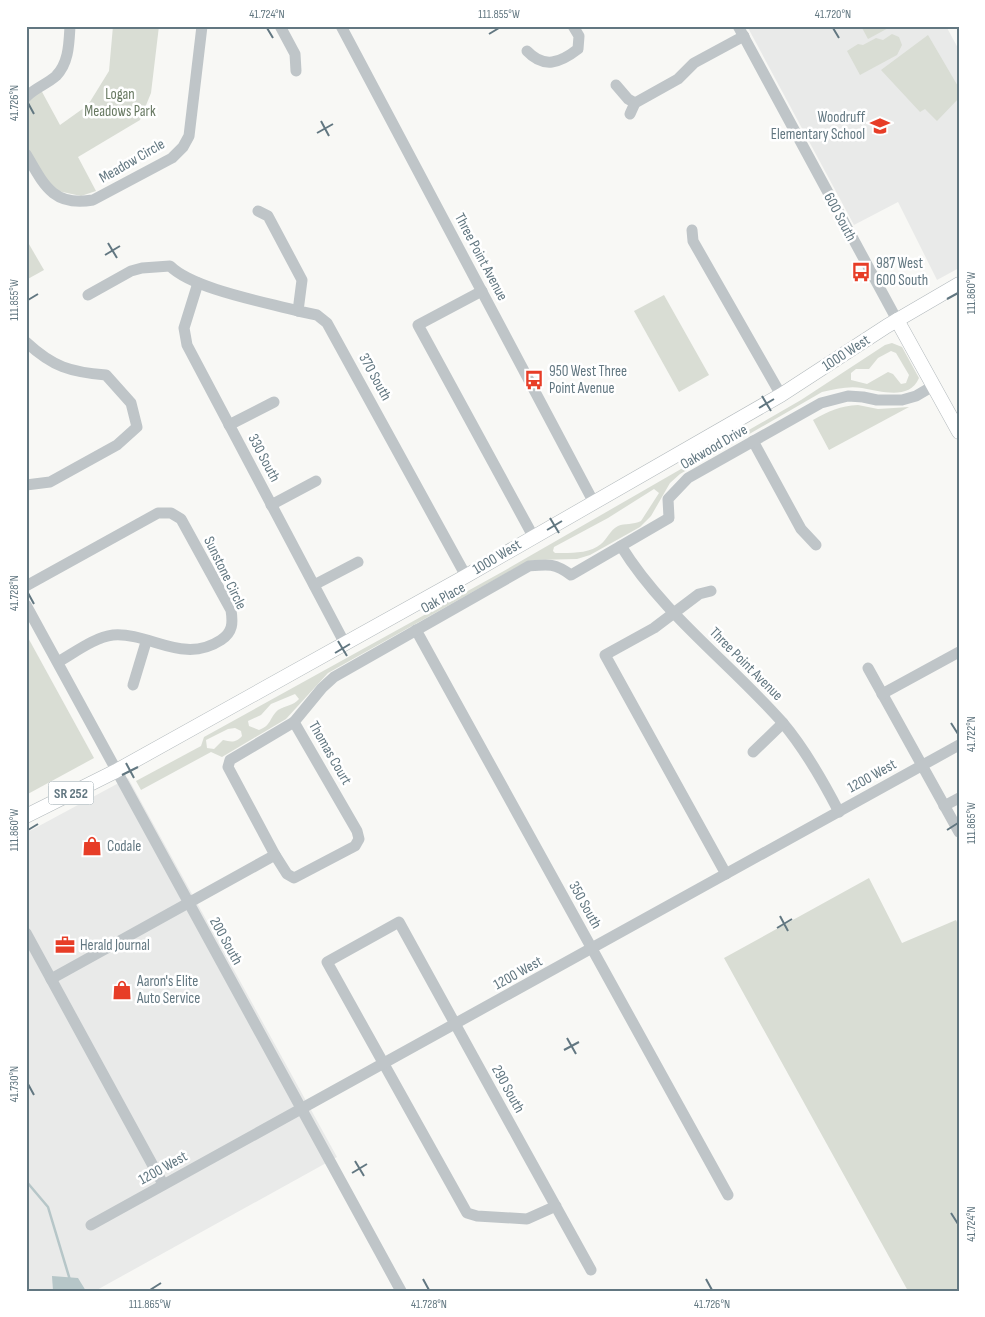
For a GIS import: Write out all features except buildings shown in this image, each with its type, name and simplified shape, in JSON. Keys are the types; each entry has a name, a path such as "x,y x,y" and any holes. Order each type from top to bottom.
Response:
{"main road":[{"name":"1000 West","path":"26,816 116,770 466,576 781,395 897,320 959,284"},
{"name":"600 South","path":"897,320 959,432"}],"street":[{"path":"26,97 56,75 64,65 68,52 70,26"},
{"name":"Meadow Circle","path":"26,154 43,183 51,192 69,201 82,202 94,200 172,158 183,147 189,136 202,26"},
{"path":"280,26 295,54 296,71"},
{"name":"Three Point Avenue","path":"341,26 594,501"},
{"path":"528,51 542,62 555,62 573,53 578,49 580,42 573,26"},
{"path":"630,114 635,103 678,79 694,63 741,31"},
{"name":"600 South","path":"741,31 897,320"},
{"path":"616,85 628,99 635,103"},
{"path":"258,211 268,216 302,280 298,311"},
{"path":"692,230 693,241 781,395"},
{"name":"370 South","path":"88,295 131,271 142,268 170,266 180,276 198,283 298,311 317,314 328,323 466,576"},
{"name":"330 South","path":"198,283 184,328 184,336 344,642"},
{"path":"482,291 418,325 534,536"},
{"path":"26,342 43,357 61,368 83,373 106,375 131,403 137,427 117,445 50,482 26,486"},
{"name":"Oakwood Drive","path":"621,546 669,518 668,499 688,478 821,403 834,398 848,396 883,401 902,400 916,396 933,386"},
{"path":"229,425 274,402"},
{"path":"753,441 801,528 816,545"},
{"path":"271,505 316,481"},
{"name":"Sunstone Circle","path":"26,586 158,514 171,513 181,519 231,610 233,623 228,635 203,647 186,649 146,642 128,636 112,635 58,662"},
{"name":"Three Point Avenue","path":"621,546 648,585 783,723 810,760 839,812"},
{"name":"Oak Place","path":"294,722 322,688 334,677 529,566 549,564 560,566 571,575 621,546"},
{"path":"314,585 358,562"},
{"path":"712,592 699,594 654,628 605,655 726,874"},
{"name":"200 South","path":"26,605 401,1291"},
{"name":"350 South","path":"416,630 728,1195"},
{"path":"133,685 146,642"},
{"path":"882,694 959,652"},
{"path":"868,668 959,832"},
{"name":"Thomas Court","path":"294,722 357,831 359,839 355,846 294,878 287,874 275,855 228,767 230,760 294,722"},
{"path":"753,752 783,723"},
{"name":"1200 West","path":"91,1225 959,745"},
{"path":"944,806 959,798"},
{"path":"51,979 275,855"},
{"name":"290 South","path":"383,1065 327,962 399,922 591,1270"},
{"path":"26,933 163,1184"},
{"path":"383,1065 467,1213 477,1216 527,1219 556,1206"}],"shaded area":[{"name":"Woodruff Elementary School","path":"747,26 946,26 959,50 959,268 937,280 898,202 854,225"},
{"path":"128,778 337,1157 95,1291 26,1291 26,833"},
{"path":"52,1276 78,1278 86,1291 53,1291"}],"green space":[{"name":"Logan Meadows Park","path":"113,26 159,26 151,93 140,120 78,157 96,191 81,196 58,191 47,182 26,144 26,106 31,98 41,90 60,125 88,105 109,71"},
{"path":"861,26 892,26 868,39"},
{"path":"892,34 899,37 902,45 897,55 860,75 847,51 858,44 863,45 876,38 883,40"},
{"path":"928,35 959,88 959,98 937,121 925,109 920,112 881,70"},
{"path":"26,239 44,270 26,280"},
{"path":"664,295 709,375 679,392 634,311"},
{"path":"892,343 902,347 919,378 909,390 894,393 852,387 822,392 680,474 670,483 651,516 640,527 590,555 577,559 534,560 519,566 328,673 286,719 222,757 211,752 141,790 136,781 201,746 204,737 502,572 801,400 885,345","holes":["891,351 896,353 909,375 906,383 901,384 893,374 888,372 867,384 851,380 851,373 856,369 869,369 878,358","654,489 659,493 641,521 618,526 603,542 591,550 573,553 555,553 553,551 554,547 608,518","295,694 299,699 278,710 263,728 259,730 249,726 248,721 261,715 271,704","235,728 241,731 242,736 238,740 223,740 214,749 207,748 206,740 228,729"]},
{"path":"858,405 878,409 909,407 829,450 813,420 835,410"},
{"path":"26,634 94,758 26,795"},
{"path":"869,878 902,943 956,920 959,926 959,1291 908,1291 724,958"}],"waterway":[{"path":"26,1181 48,1207 70,1280"}],"place":[{"name":"Woodruff Elementary School","path":"880,126"},
{"name":"987 West 600 South","path":"861,272"},
{"name":"950 West Three Point Avenue","path":"534,380"},
{"name":"Codale","path":"92,846"},
{"name":"Herald Journal","path":"65,945"},
{"name":"Aaron's Elite Auto Service","path":"122,990"}]}
